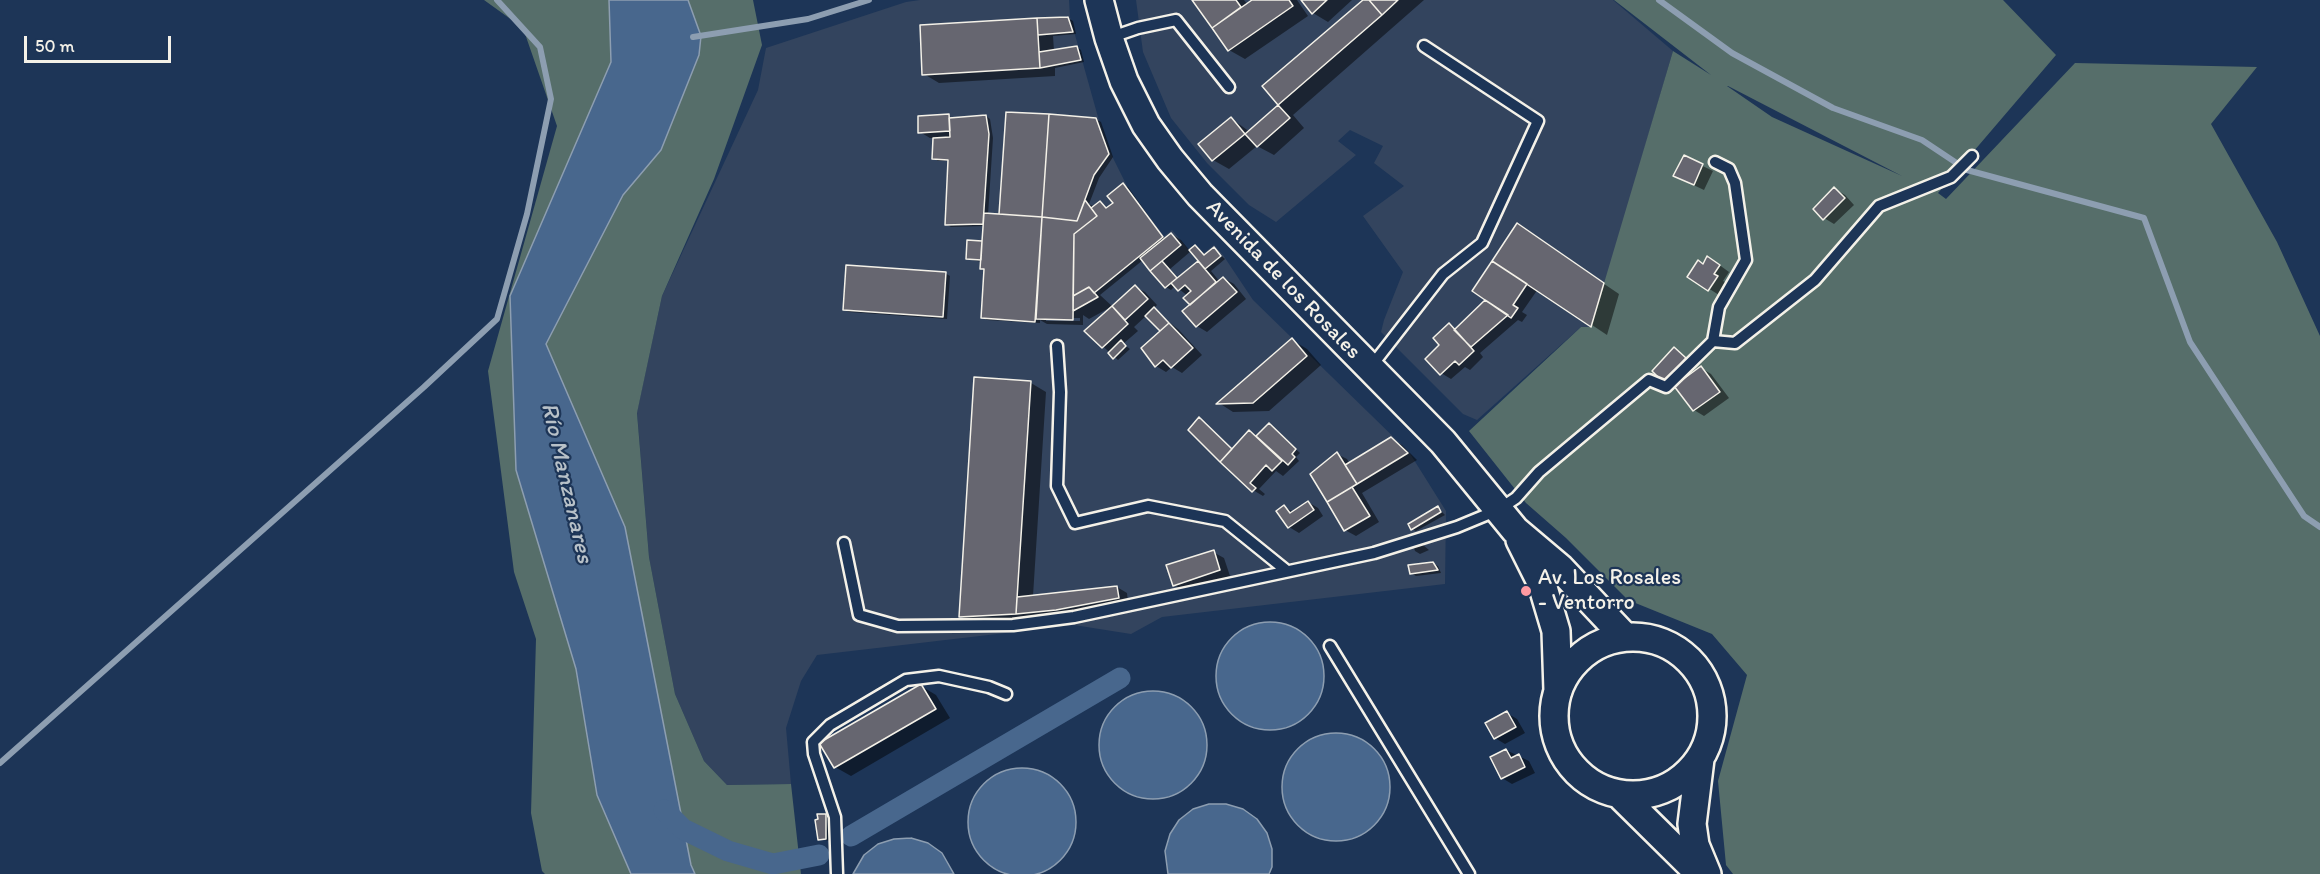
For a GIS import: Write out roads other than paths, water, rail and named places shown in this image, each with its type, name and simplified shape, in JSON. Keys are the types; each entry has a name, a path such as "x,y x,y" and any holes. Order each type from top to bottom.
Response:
{"street":[{"name":"Avenida de los Rosales","path":"1099,0 1124,81 1146,124 1170,159 1200,195 1443,442 1506,520 1560,568 1625,637"},
{"name":"Avenida de los Rosales","path":"1506,520 1542,584 1556,631 1558,691"},
{"path":"1625,637 1651,639 1674,648 1694,665 1707,686 1713,711 1710,736 1700,759 1685,777 1665,789 1642,795 1619,794 1593,785 1572,768 1559,744 1554,718 1558,691 1568,671 1584,654 1603,643 1625,637"},
{"path":"1700,759 1692,824 1695,845 1707,874"},
{"path":"1619,794 1700,874"}],"lane":[{"path":"1109,38 1138,28 1176,20 1229,87"},
{"path":"1370,368 1443,274 1482,243 1538,121 1424,46"},
{"path":"1713,341 1735,343 1815,280 1879,206 1951,177 1972,156"},
{"path":"844,543 859,615 898,626 1013,625 1074,617 1287,572 1374,553 1457,527 1506,520 1516,498 1539,472 1649,380 1666,387 1713,341 1719,307 1746,260 1735,183 1729,169 1715,162"},
{"path":"1057,346 1060,392 1057,486 1075,523 1149,506 1225,521 1287,572"},
{"path":"1330,646 1469,874"},
{"path":"837,874 835,817 814,754 813,742 830,725 906,680 939,676 989,687 1006,694"}],"water":[{"name":"Río Manzanares","path":"609,0 688,0 701,36 699,55 661,150 623,195 546,344 625,527 691,865 695,874 631,874 597,795 576,669 516,470 510,296 611,62"},
{"path":"1270,622 1291,626 1308,638 1320,655 1324,676 1320,697 1308,714 1291,726 1270,730 1249,726 1232,714 1220,697 1216,676 1220,655 1232,638 1249,626"},
{"path":"1153,691 1174,695 1191,707 1203,724 1207,745 1203,766 1191,783 1174,795 1153,799 1132,795 1115,783 1103,766 1099,745 1103,724 1115,707 1132,695"},
{"path":"1336,733 1357,737 1374,749 1386,766 1390,787 1386,808 1374,825 1357,837 1336,841 1315,837 1298,825 1286,808 1282,787 1286,766 1298,749 1315,737"},
{"path":"1022,768 1043,773 1060,784 1071,801 1076,822 1071,843 1060,860 1043,871 1022,876 1001,871 984,860 973,843 968,822 973,801 984,784 1001,773"},
{"path":"1209,804 1226,804 1243,809 1257,819 1267,833 1272,849 1272,867 1269,874 1168,874 1165,851 1170,834 1179,820 1193,809"},
{"path":"911,838 928,843 942,853 954,874 853,874 864,855 878,844 894,839"}],"waterway":[{"path":"0,763 424,387 497,319 527,214 551,99 540,47 497,0"},
{"path":"693,37 808,19 869,0"},
{"path":"1659,0 1732,53 1833,108 1922,140 1967,170 2144,218 2190,342 2304,516 2320,527"},
{"path":"851,836 1120,678"},
{"path":"664,810 683,829 728,851 773,864 819,855"}],"place":[{"name":"Av. Los Rosales - Ventorro","path":"1526,591"}]}
